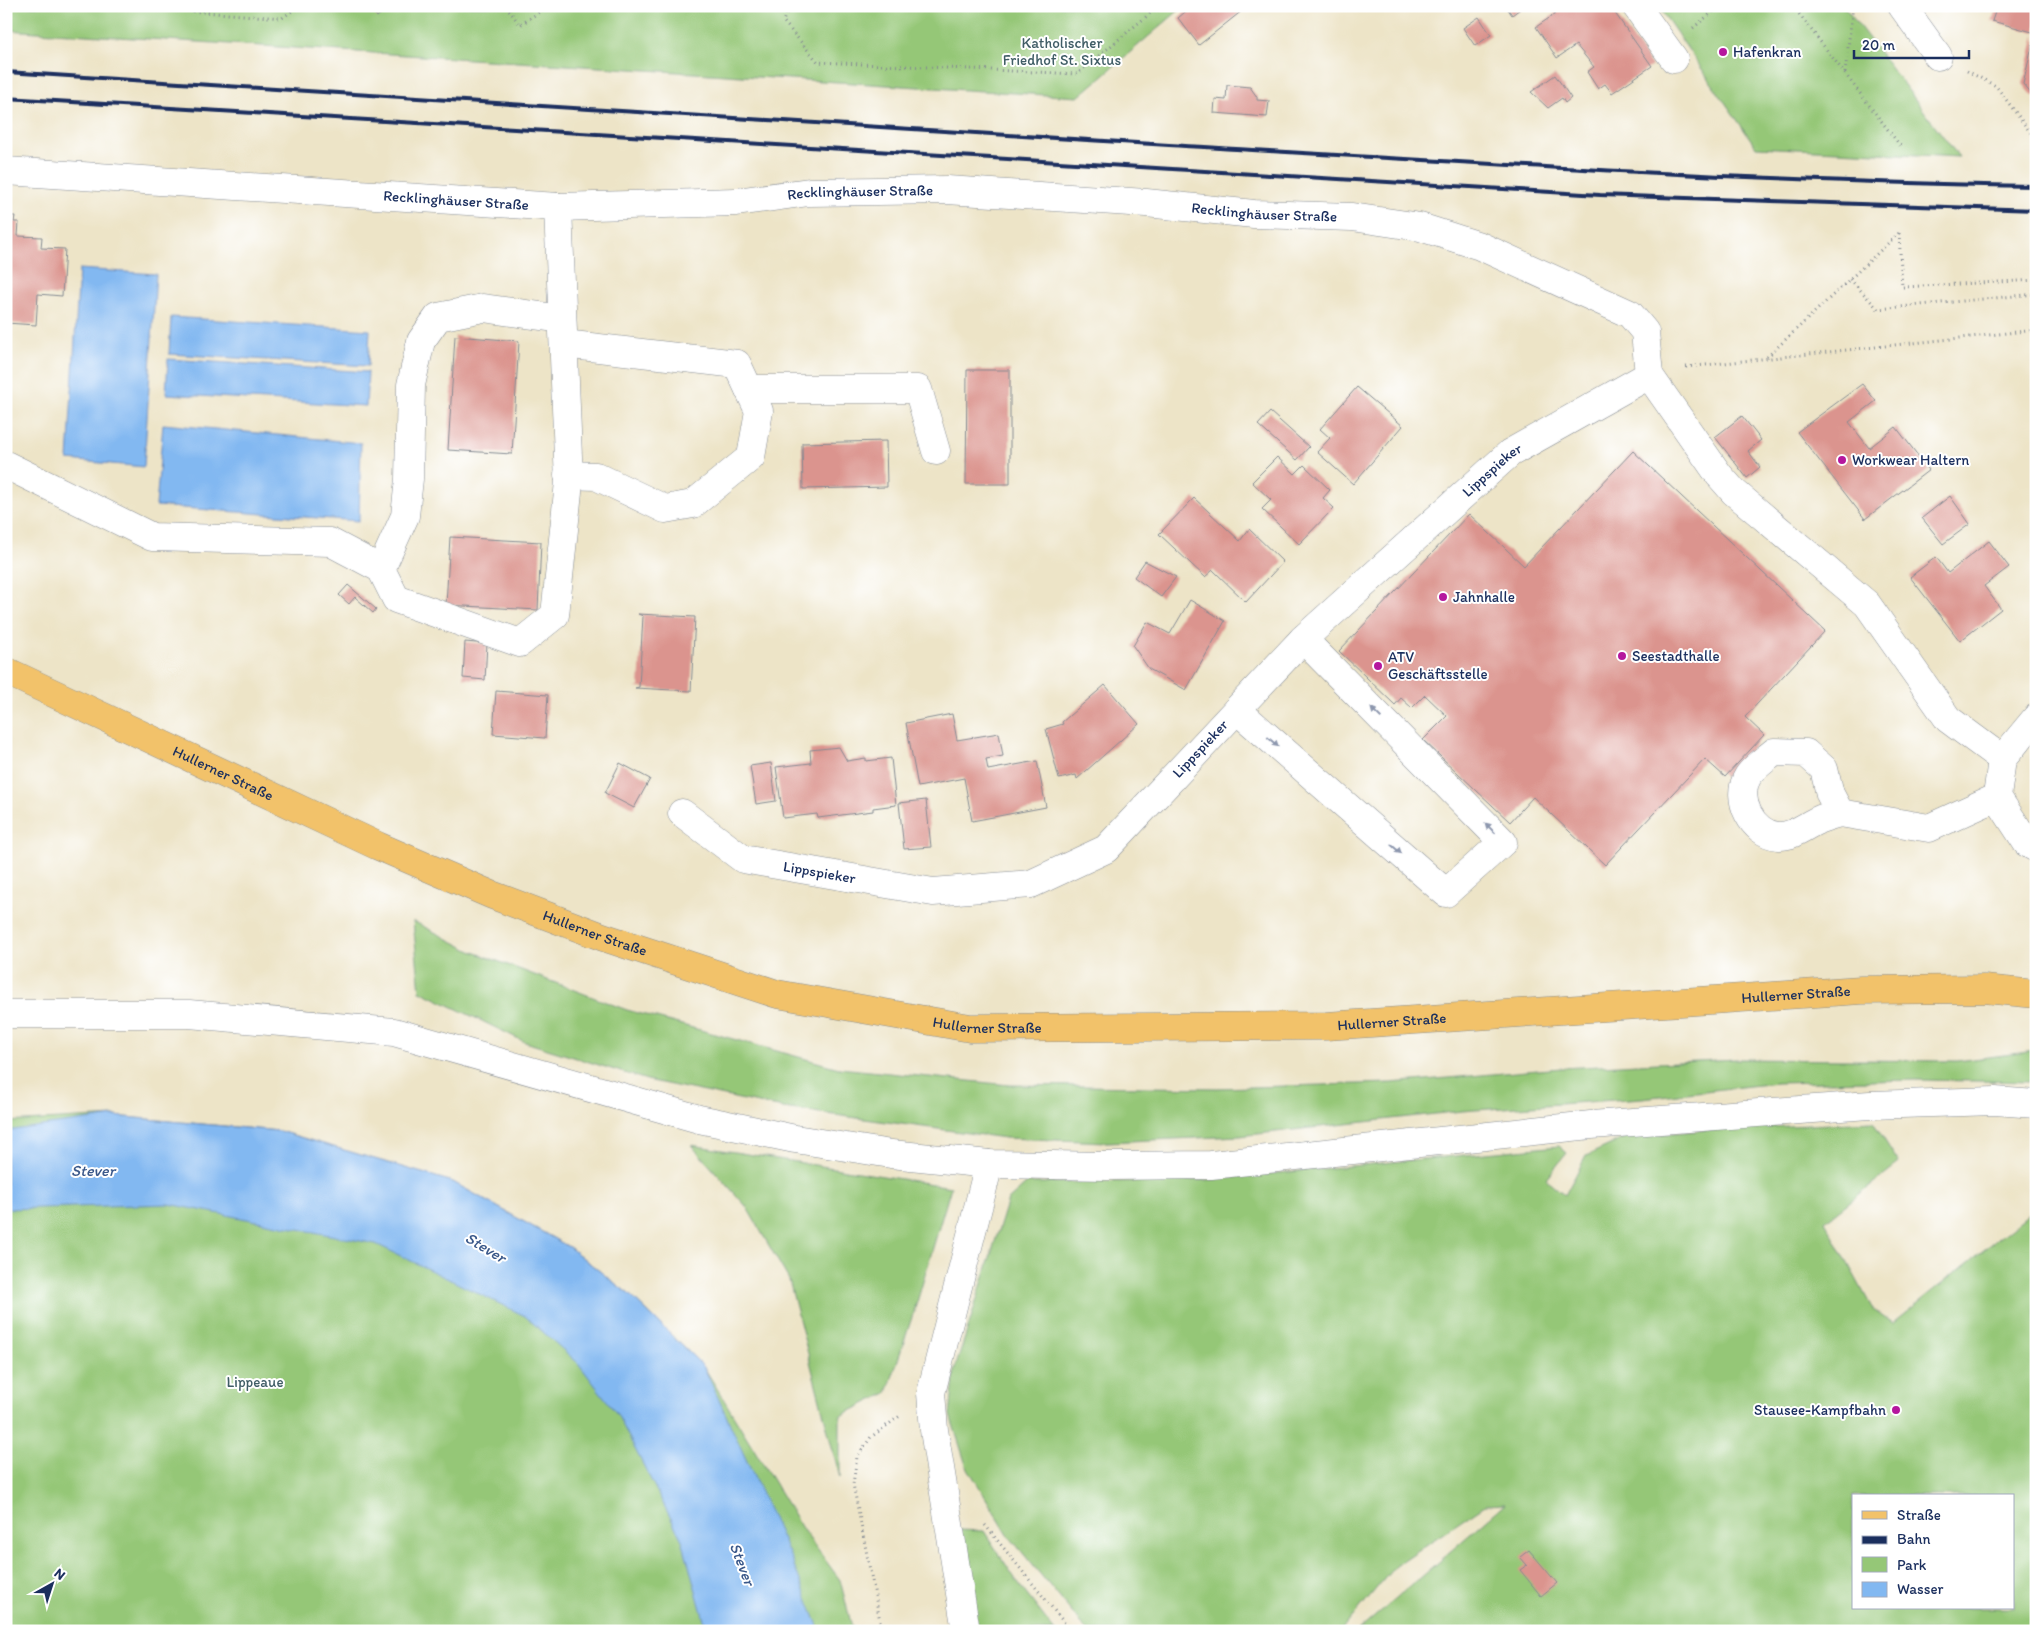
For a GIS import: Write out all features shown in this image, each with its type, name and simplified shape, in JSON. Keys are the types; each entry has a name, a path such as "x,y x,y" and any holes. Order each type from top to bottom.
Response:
{"main road":[{"name":"Hullerner Straße","path":"6,671 378,846 492,895 602,937 777,994 970,1028 1326,1026 1861,990 1984,989 2036,994"}],"street":[{"path":"1636,6 1674,59"},
{"path":"1902,6 1938,56"},
{"name":"Recklinghäuser Straße","path":"6,171 558,207 736,202 809,192 947,190 1146,203 1254,214 1352,217 1420,227 1480,246 1630,314 1645,332 1649,376"},
{"path":"6,466 152,537 330,542 380,569 396,599 520,643 556,615 568,475 558,207"},
{"path":"380,569 405,516 410,479 411,385 421,341 438,317 483,308 563,331 737,364 759,411 751,457 693,504 665,510 596,476 568,475"},
{"path":"1649,376 1719,475 1734,492 1867,604 1948,719 2002,759"},
{"name":"Lippspieker","path":"682,813 743,859 933,892 1031,884 1106,849 1303,639 1510,453 1649,376"},
{"path":"749,389 918,389 936,451"},
{"path":"1237,710 1446,894 1503,842 1303,639"},
{"path":"2036,718 2002,759 1997,797 2027,844 2036,848"},
{"path":"1840,813 1929,828 1997,797"},
{"path":"6,1014 189,1014 394,1032 698,1119 891,1154 989,1164 1212,1165 1610,1124 1870,1105 1995,1101 2036,1104"},
{"path":"966,1631 936,1446 932,1393 989,1164"}],"path":[{"path":"124,6 282,18 298,6"},
{"path":"506,6 520,25 548,6"},
{"path":"815,6 786,8 783,21 818,62 1077,74 1158,6"},
{"path":"1708,16 1720,6"},
{"path":"1793,6 1902,148"},
{"path":"1845,74 1853,6"},
{"path":"1938,56 1996,86 2036,140"},
{"path":"1766,358 1899,233 1902,287 2036,280"},
{"path":"1850,279 1878,309 2036,294"},
{"path":"1649,376 1670,369 2036,330"},
{"path":"882,1631 853,1484 858,1457 870,1437 932,1393"},
{"path":"984,1524 1070,1631"}],"green space":[{"name":"Katholischer Friedhof St. Sixtus","path":"6,6 1184,6 1078,97 6,30"},
{"path":"1658,6 1844,6 1959,157 1756,147"},
{"path":"413,921 471,951 627,1010 839,1068 1009,1085 1217,1088 1391,1083 1561,1068 1736,1059 1957,1061 2036,1051 2036,1082 1916,1080 1777,1083 1642,1098 1462,1111 1240,1136 1107,1142 1005,1138 783,1108 647,1080 525,1042 420,991"},
{"name":"Lippeaue","path":"114,1116 279,1131 453,1182 569,1247 630,1295 704,1367 803,1530 840,1580 853,1631 6,1631 6,1122"},
{"path":"1873,1122 1899,1163 1825,1221 1872,1308 1893,1323 2031,1212 2036,1211 2036,1631 1358,1631 1505,1504 1485,1505 1395,1566 1341,1631 1087,1631 1008,1535 966,1465 950,1415 955,1369 1008,1200 1027,1183 1206,1180 1559,1146 1567,1153 1546,1179 1565,1195 1586,1156 1627,1137 1706,1130"},
{"path":"691,1145 951,1187 917,1302 887,1393 840,1416 840,1478 789,1280 746,1206"},
{"path":"959,1530 984,1531 1020,1586 1055,1631 973,1631"}],"water":[{"path":"79,269 156,274 144,467 68,460"},
{"path":"171,317 370,330 368,366 169,354"},
{"path":"168,359 368,372 366,406 166,394"},
{"path":"163,424 361,443 359,521 156,506"},
{"name":"Stever","path":"114,1116 279,1131 453,1182 569,1247 630,1295 704,1367 791,1558 820,1631 707,1631 682,1540 617,1414 578,1363 525,1316 376,1244 169,1204 6,1209 6,1131"}],"building":[{"path":"369,6 390,6 377,17"},
{"path":"1192,6 1248,6 1199,45 1178,18"},
{"path":"1506,6 1524,6 1512,15"},
{"path":"1550,6 1610,6 1652,66 1612,93 1605,84 1598,89 1587,72 1594,67 1576,45 1557,58 1536,27 1555,14"},
{"path":"1997,6 2036,6 2036,33 1992,21"},
{"path":"1479,17 1491,35 1475,46 1463,28"},
{"path":"2035,35 2036,96 2033,96 2023,84"},
{"path":"1555,75 1571,98 1565,103 1562,98 1548,108 1531,92"},
{"path":"1227,85 1250,87 1257,100 1269,101 1267,117 1214,113 1215,99 1226,100"},
{"path":"6,216 15,216 14,222 19,222 18,236 42,237 41,248 65,249 62,296 38,294 36,325 6,323"},
{"path":"455,336 519,341 512,454 448,450"},
{"path":"967,370 1010,370 1010,484 966,484"},
{"path":"1862,384 1876,401 1849,422 1869,448 1896,427 1929,470 1865,519 1797,432"},
{"path":"1357,387 1403,426 1353,484 1317,452 1330,438 1320,429"},
{"path":"1270,412 1309,447 1297,460 1258,425"},
{"path":"1742,416 1761,440 1748,451 1760,467 1747,478 1715,437"},
{"path":"886,441 887,487 803,489 802,443"},
{"name":"Seestadthalle","path":"1633,451 1825,631 1745,717 1764,735 1725,777 1705,759 1605,865 1533,797 1510,822 1423,740 1447,716 1425,695 1412,708 1401,698 1395,705 1339,651 1469,514 1524,566"},
{"path":"1277,457 1295,474 1304,465 1330,490 1323,498 1334,508 1299,544 1262,509 1271,500 1252,482"},
{"path":"1950,496 1970,524 1943,544 1922,518"},
{"path":"1194,498 1240,541 1249,529 1283,562 1246,602 1213,570 1205,577 1159,534"},
{"path":"450,537 541,542 538,610 446,605"},
{"path":"1989,541 2009,567 1984,586 2001,609 1960,641 1910,577 1936,557 1948,573"},
{"path":"1145,561 1176,577 1161,597 1134,577"},
{"path":"348,585 376,609 373,613 355,597 349,604 339,595"},
{"path":"1190,600 1225,621 1186,690 1149,669 1133,646 1147,622 1170,634"},
{"path":"638,614 695,617 691,691 635,688 639,687 643,616"},
{"path":"465,642 487,644 485,680 463,678"},
{"path":"1105,685 1139,724 1077,779 1076,775 1059,779 1046,729 1063,724 1062,722"},
{"path":"496,691 548,695 545,738 493,734"},
{"path":"952,714 957,740 999,733 1003,756 986,759 988,770 1037,761 1046,807 972,821 964,778 918,787 906,723"},
{"path":"839,747 847,761 866,758 866,761 891,758 896,805 873,808 873,811 818,818 817,814 783,818 776,767 811,763 810,750"},
{"path":"620,763 650,779 634,808 605,793"},
{"path":"771,763 776,801 756,804 750,766"},
{"path":"926,800 931,847 904,849 899,803"},
{"path":"1529,1550 1557,1583 1541,1596 1520,1570 1527,1565 1520,1557"}],"railway":[{"path":"6,72 1493,164 1819,180 2036,186"},
{"path":"6,98 1600,195 2036,210"}],"place":[{"name":"Hafenkran","path":"1723,52"},
{"name":"Workwear Haltern","path":"1842,460"},
{"name":"Jahnhalle","path":"1443,597"},
{"name":"Seestadthalle","path":"1622,656"},
{"name":"ATV Geschäftsstelle","path":"1378,666"},
{"name":"Stausee-Kampfbahn","path":"1896,1410"}]}
